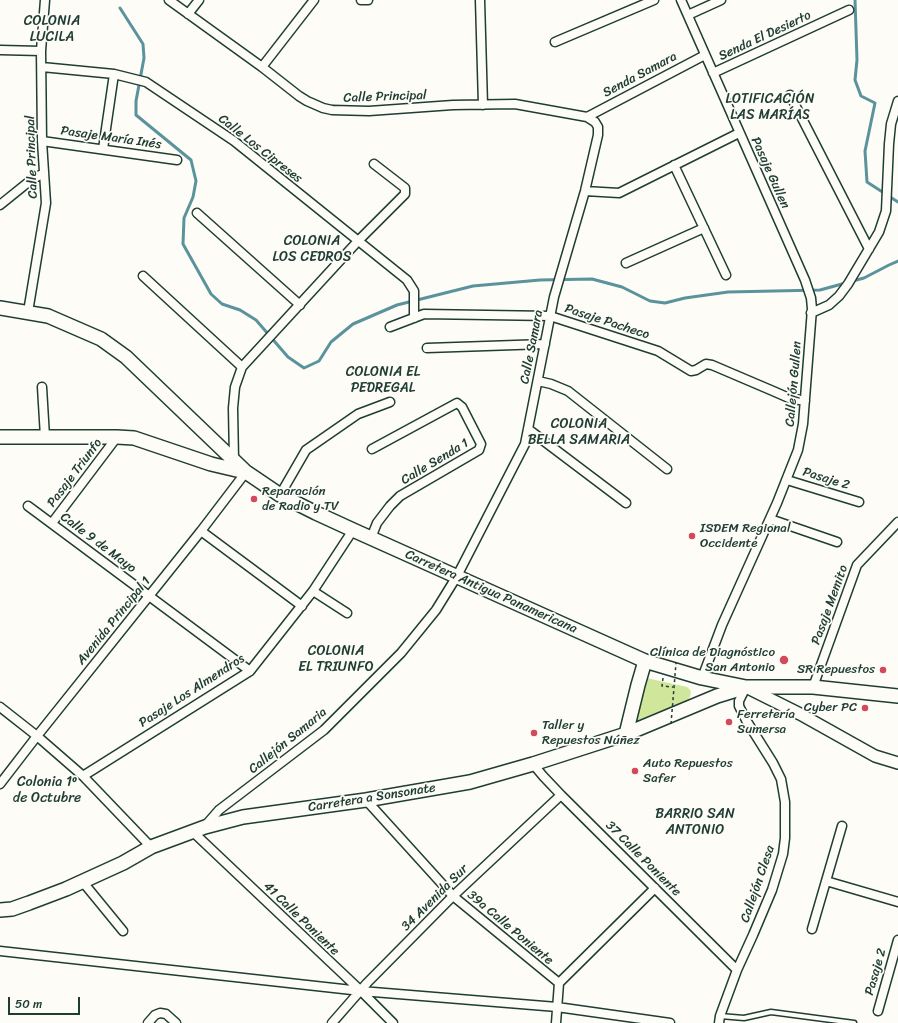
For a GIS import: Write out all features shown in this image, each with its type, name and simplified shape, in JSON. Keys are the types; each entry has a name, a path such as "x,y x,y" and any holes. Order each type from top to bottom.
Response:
{"main road":[{"name":"Carretera Antigua Panamericana","path":"0,308 48,316 75,326 101,339 126,357 246,472 280,494 316,513 645,661 702,678 746,687"},
{"name":"Carretera Antigua Panamericana","path":"0,437 134,438 211,464 246,472"},
{"path":"626,734 645,661"},
{"path":"746,687 814,686 898,696"},
{"name":"Carretera a Sonsonate","path":"0,910 12,909 29,903 123,863 151,847 199,829 243,817 366,800 470,782 533,764 626,734 717,696 746,687"}],"street":[{"name":"Calle Principal","path":"28,312 46,202 42,141 41,51 45,0"},
{"name":"Calle Principal","path":"169,0 307,101 322,108 332,110 369,111 515,104 586,117"},
{"path":"188,14 199,0"},
{"path":"262,67 314,0"},
{"path":"361,0 368,0"},
{"path":"480,0 483,105"},
{"path":"555,42 654,0"},
{"name":"Pasaje Gullen","path":"681,0 805,280 811,298 811,313"},
{"path":"688,15 721,0"},
{"name":"Senda El Desierto","path":"713,74 849,10"},
{"path":"0,50 41,51"},
{"name":"Senda Samara","path":"586,117 705,55"},
{"name":"Calle Los Cipreses","path":"42,67 114,74 146,82 234,141 407,280 414,292 414,318"},
{"path":"103,149 114,74"},
{"path":"790,95 869,249"},
{"path":"811,313 829,305 839,296 879,232 886,211 888,144 891,124 898,101"},
{"name":"Calle Samara","path":"457,576 525,444 554,297 585,191 598,135 598,127 595,122 586,117"},
{"path":"585,191 619,193 739,133"},
{"name":"Pasaje María Inés","path":"42,141 177,160"},
{"path":"234,460 233,408 235,387 242,367 358,241 404,194 404,188 374,164"},
{"path":"674,165 726,275"},
{"path":"0,205 31,180 44,173"},
{"path":"197,214 300,305"},
{"path":"626,263 704,228"},
{"path":"143,276 242,367"},
{"name":"Callejón Gullen","path":"702,678 722,624 787,480 802,437 811,313"},
{"name":"Pasaje Pacheco","path":"390,328 424,314 550,316 658,351 691,371 696,370 706,364 712,365 790,398 805,401"},
{"path":"427,348 545,344"},
{"path":"538,381 551,384 568,391 667,469"},
{"path":"42,388 45,437"},
{"path":"280,494 306,450 358,414 390,402"},
{"name":"Calle Senda 1","path":"371,538 380,520 390,506 400,496 479,450 481,444 462,406 456,404 372,449"},
{"path":"528,429 626,504"},
{"name":"Pasaje Triunfo","path":"52,523 117,437"},
{"name":"Avenida Principal 1","path":"0,784 246,472"},
{"name":"Pasaje 2","path":"787,480 859,502"},
{"name":"Calle 9 de Mayo","path":"28,506 250,671"},
{"path":"770,519 838,542"},
{"name":"Pasaje Memito","path":"814,686 857,565 898,522"},
{"name":"Pasaje Los Almendros","path":"83,776 250,671 313,591 352,530"},
{"path":"201,531 302,606"},
{"name":"Callejón Samaria","path":"199,829 219,810 324,730 401,653 436,610 457,576"},
{"path":"313,591 347,614"},
{"path":"746,687 800,714 875,756 898,764"},
{"name":"Callejón Clesa","path":"719,1020 737,970 772,890 784,854 786,824 785,802 781,779 773,762 746,720 739,706 739,701 746,687"},
{"path":"0,707 37,736 83,776 151,847"},
{"name":"37 Calle Poniente","path":"533,764 561,795 737,970"},
{"name":"34 Avenida Sur","path":"332,1023 367,983 453,896 561,795"},
{"name":"39a Calle Poniente","path":"366,800 453,896 559,984"},
{"path":"812,929 842,826"},
{"name":"41 Calle Poniente","path":"199,829 393,1023"},
{"path":"82,881 123,931"},
{"path":"826,881 898,902"},
{"path":"556,1023 559,984 655,888"},
{"name":"Pasaje 2","path":"878,1011 898,940"},
{"path":"0,951 361,991 557,1007 670,1023"},
{"path":"148,1023 160,1013 166,1014 176,1023"}],"lane":[{"path":"719,1020 744,1018 771,1012 854,1023"}],"path":[{"path":"671,724 676,663"},
{"path":"662,686 673,687"}],"green space":[{"path":"642,677 687,687 691,691 690,697 686,702 637,722 635,720"}],"waterway":[{"path":"855,0 857,60 855,80 861,96 875,103 865,151 867,182 898,202"},
{"path":"120,8 143,44 144,58 136,101 136,115 191,160 196,181 193,197 184,218 183,244 211,294 222,304 240,310 256,320 288,357 304,368 319,361 331,342 353,324 397,305 473,286 540,280 592,279 622,287 650,301 665,303 685,298 728,292 820,290 864,278 898,261"}],"place":[{"name":"Reparación de Radio y TV","path":"254,499"},
{"name":"ISDEM Regional Occidente","path":"692,536"},
{"name":"Clínica de Diagnóstico San Antonio","path":"784,660"},
{"name":"SR Repuestos","path":"883,670"},
{"name":"Cyber PC","path":"865,708"},
{"name":"Ferretería Sumersa","path":"729,722"},
{"name":"Taller y Repuestos Núñez","path":"534,733"},
{"name":"Auto Repuestos Safer","path":"635,771"}],"district":[{"name":"COLONIA LUCILA","path":"52,30"},
{"name":"LOTIFICACIÓN LAS MARÍAS","path":"770,108"},
{"name":"COLONIA LOS CEDROS","path":"312,250"},
{"name":"COLONIA EL PEDREGAL","path":"383,380"},
{"name":"COLONIA BELLA SAMARIA","path":"579,432"},
{"name":"COLONIA EL TRIUNFO","path":"336,660"},
{"name":"Colonia 1º de Octubre","path":"47,790"},
{"name":"BARRIO SAN ANTONIO","path":"695,822"}]}
